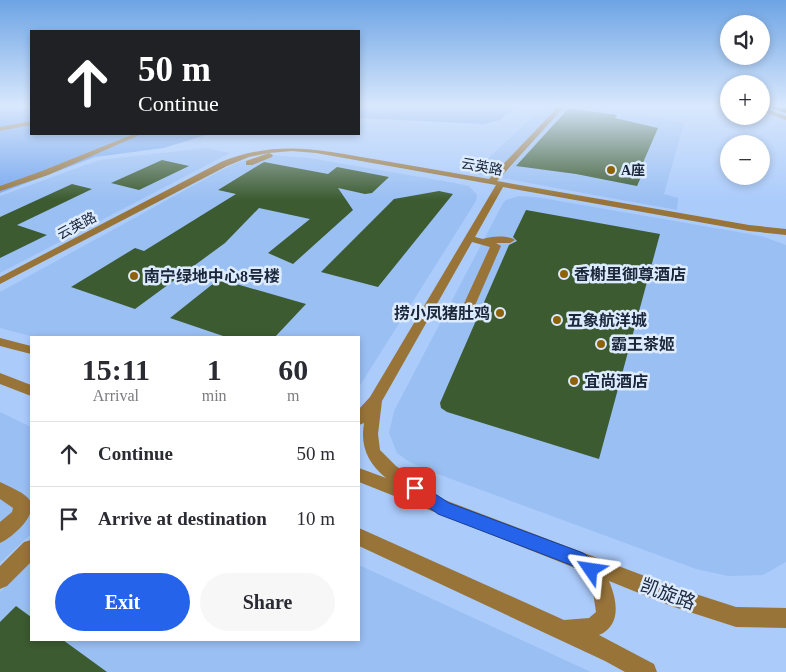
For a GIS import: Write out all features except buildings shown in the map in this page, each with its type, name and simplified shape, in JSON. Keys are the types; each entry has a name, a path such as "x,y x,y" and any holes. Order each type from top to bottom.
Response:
{"street":[{"path":"0,189 45,173 131,137"},
{"path":"360,418 375,402 470,238 496,184 535,137"},
{"name":"云英路","path":"0,282 237,158 252,152 277,149 299,149 329,154 749,228"},
{"path":"249,164 281,152 329,154"},
{"path":"749,228 786,232"},
{"path":"749,228 786,240"},
{"path":"470,238 510,240"},
{"path":"467,310 496,246 470,238"},
{"path":"0,342 30,350"},
{"path":"0,378 30,391"},
{"path":"375,402 371,435 372,452 386,468 444,508"},
{"name":"凯旋路","path":"360,475 671,596 736,617 786,618"},
{"path":"0,490 22,504 20,516 0,534"},
{"path":"360,538 564,630 613,653 646,672"},
{"path":"0,579 30,550"},
{"path":"564,630 587,629 596,626 605,617 607,611 598,581 591,570 577,559"}],"shaded area":[{"path":"0,137 198,137 164,148 95,157 0,193"},
{"path":"511,137 680,137 664,194 678,198 677,210 473,173"},
{"path":"206,148 230,153 0,273 0,196 99,160"},
{"path":"271,155 309,158 469,186 477,195 476,201 360,385 360,336 30,336 0,328 0,292 239,162"},
{"name":"五象航洋城","path":"519,196 536,197 761,236 786,245 786,562 763,575 728,576 696,569 424,469 397,453 389,433 394,411 503,203 506,200"},
{"path":"0,412 30,427 30,535 0,563"},
{"path":"30,562 30,641 360,641 360,565 591,672 0,672 0,592"}],"place":[{"name":"A座","path":"611,170"},
{"name":"香榭里御尊酒店","path":"564,274"},
{"name":"南宁绿地中心8号楼","path":"134,276"},
{"name":"捞小凤猪肚鸡","path":"500,313"},
{"name":"五象航洋城","path":"557,320"},
{"name":"霸王茶姬","path":"601,344"},
{"name":"宜尚酒店","path":"574,381"}],"route":[{"path":"415,488 444,508 577,559 591,570"}]}
